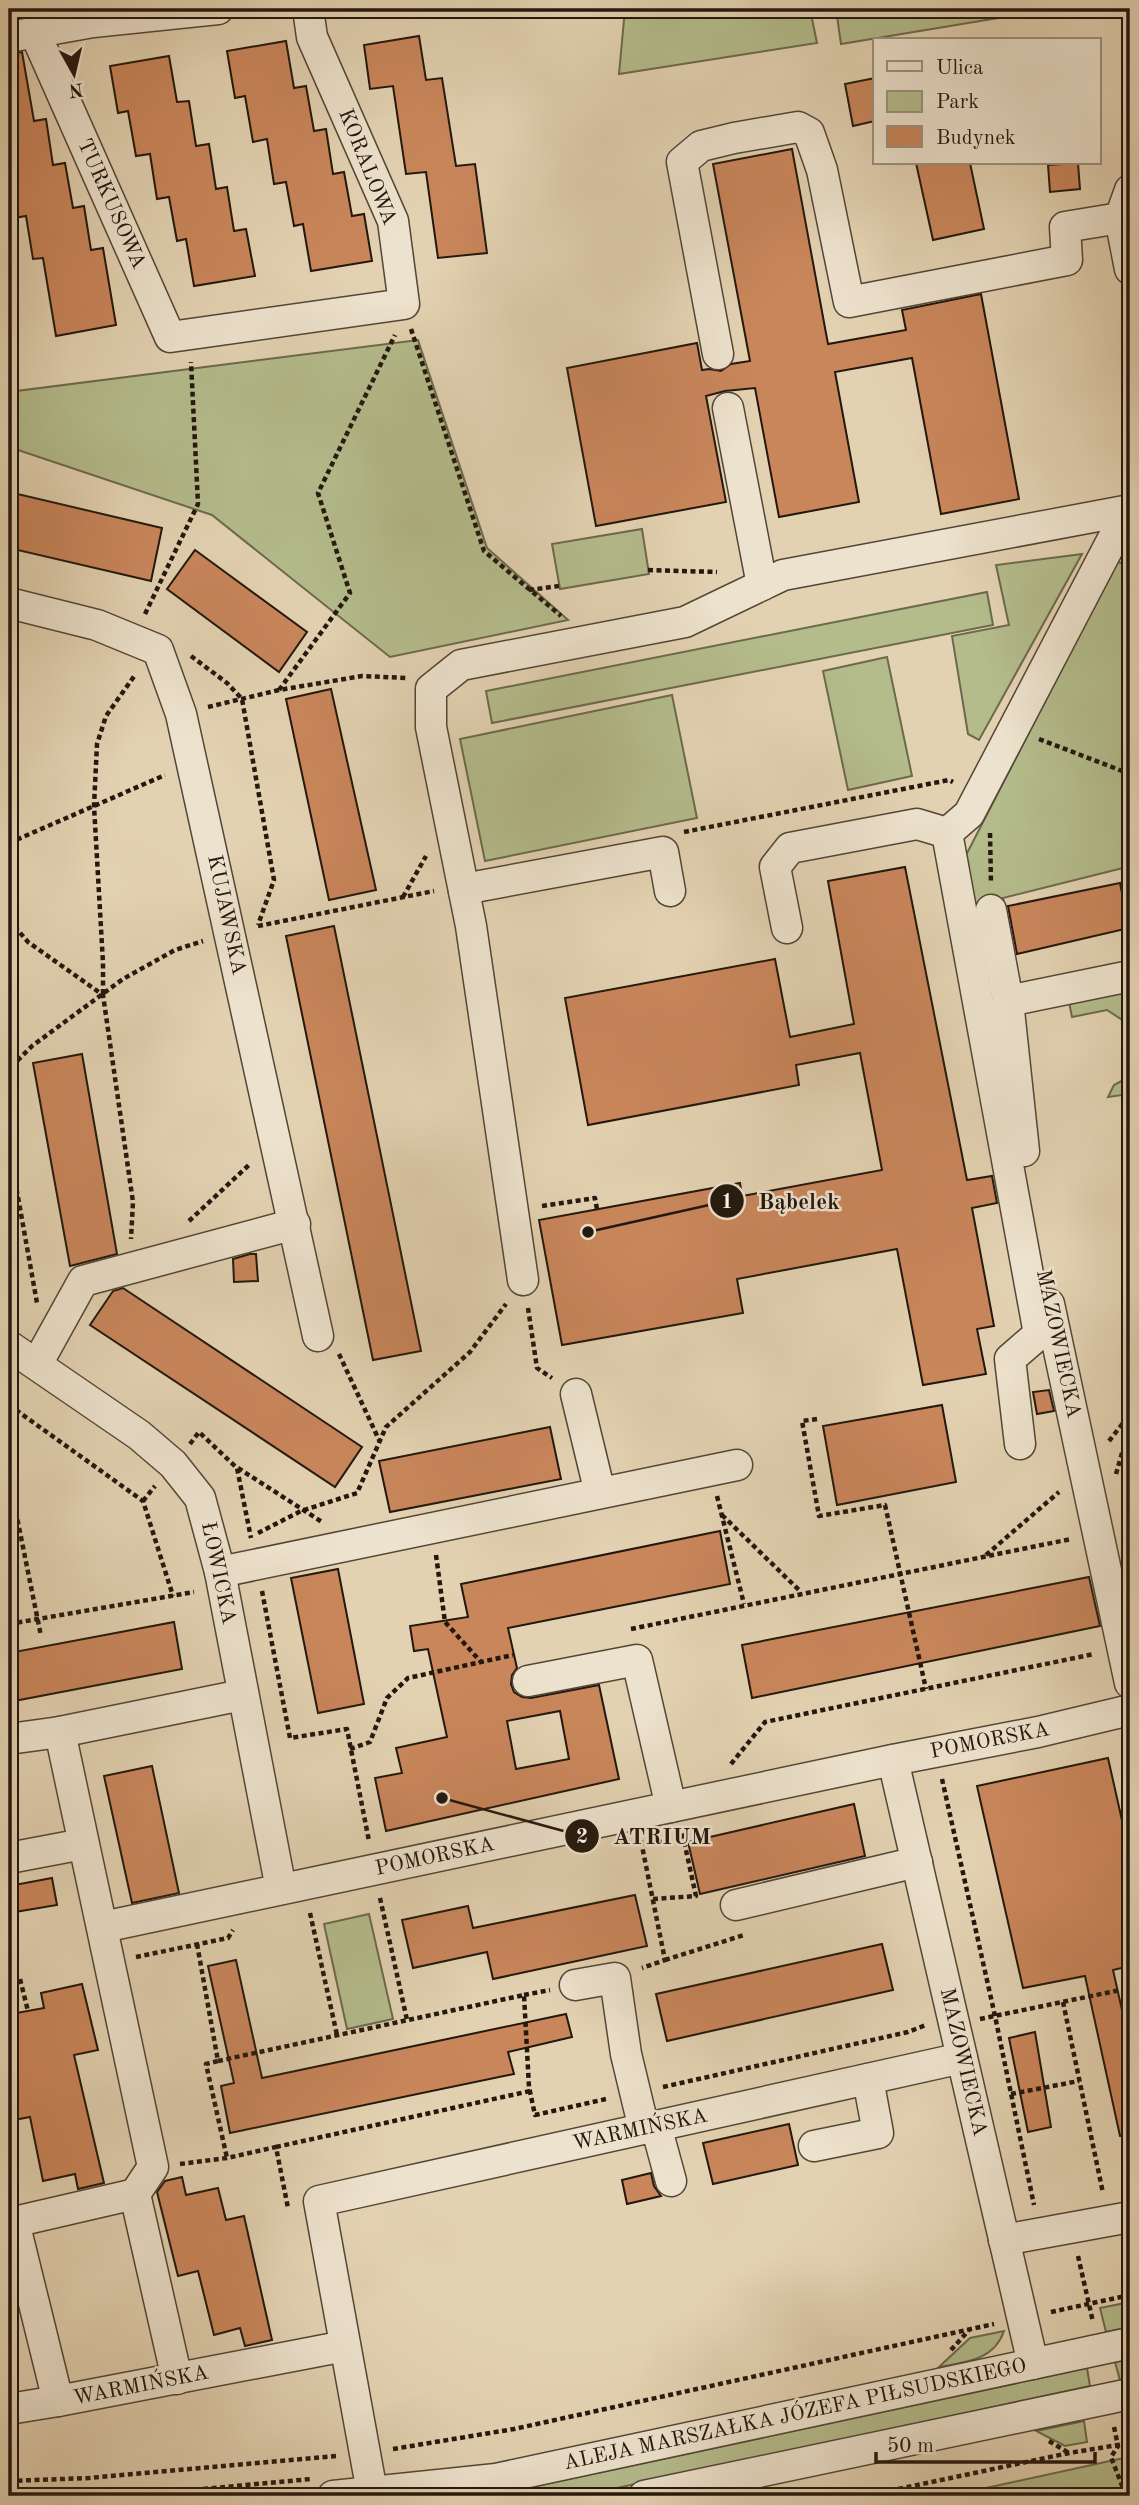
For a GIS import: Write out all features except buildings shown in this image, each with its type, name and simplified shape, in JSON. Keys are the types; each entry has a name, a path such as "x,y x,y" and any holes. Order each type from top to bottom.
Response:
{"street":[{"path":"22,35 93,15 218,9"},
{"name":"KORALOWA","path":"308,9 312,37 393,221 404,312"},
{"name":"TURKUSOWA","path":"22,35 180,335"},
{"path":"718,354 682,162 701,146 782,129 798,127 809,133 822,170 849,302 1067,260 1065,227 1125,204 1130,269"},
{"path":"180,335 404,312"},
{"path":"728,408 761,578"},
{"path":"523,1280 463,888 431,727 430,690 461,664 685,622 761,578 1129,510"},
{"path":"947,833 969,814 1129,510"},
{"path":"9,603 97,625 158,650"},
{"name":"KUJAWSKA","path":"158,650 181,714 192,763 247,930 279,1154 328,1344"},
{"path":"787,929 775,867 790,848 917,824 947,833"},
{"path":"947,833 1039,1334 1010,1359 1020,1444"},
{"path":"463,888 663,852 670,891"},
{"name":"MAZOWIECKA","path":"991,909 1008,1001 1033,1222 1130,1683"},
{"path":"1008,1001 1130,976"},
{"path":"43,1354 83,1281 295,1224"},
{"name":"ŁOWICKA","path":"9,1346 43,1354 173,1464 200,1498 212,1534 242,1695 294,1895"},
{"path":"576,1394 600,1493"},
{"path":"221,1580 355,1544 724,1468"},
{"path":"524,1667 637,1660 675,1814"},
{"path":"9,1739 242,1695"},
{"name":"POMORSKA","path":"103,1927 294,1895 675,1814 893,1760 1038,1732 1130,1710"},
{"path":"60,1731 153,2167 135,2194 177,2379"},
{"name":"MAZOWIECKA","path":"893,1760 1033,2364"},
{"path":"9,1858 83,1844"},
{"path":"736,1905 917,1862"},
{"path":"575,1986 615,1978 626,2054 671,2181"},
{"name":"WARMIŃSKA","path":"135,2194 14,2222 58,2401 345,2346 318,2201 962,2058"},
{"path":"814,2146 878,2133 868,2079"},
{"path":"1004,2240 1130,2217"},
{"name":"ALEJA MARSZAŁKA JÓZEFA PIŁSUDSKIEGO","path":"333,2496 496,2479 1130,2343"},
{"path":"345,2346 354,2443 372,2493"},
{"path":"644,2496 1130,2394"},
{"path":"9,2409 58,2401"}],"path":[{"path":"404,312 484,551 574,627 582,640"},
{"path":"279,690 350,593 318,493 404,312"},
{"path":"140,624 198,504 180,335"},
{"path":"648,570 746,573 761,578"},
{"path":"529,590 559,586"},
{"path":"130,1269 134,1202 103,995 94,806 97,744 106,716 131,680 158,650"},
{"path":"181,714 279,690 362,676 419,678 430,690"},
{"path":"1037,738 1130,774"},
{"path":"9,843 192,763"},
{"path":"679,833 949,780 989,798 991,909"},
{"path":"9,1075 13,1065 32,1046 123,978 175,950 247,930 463,888"},
{"path":"9,920 28,942 103,995"},
{"path":"9,1147 42,1328 43,1354"},
{"path":"182,1228 250,1163 279,1154"},
{"path":"513,1210 595,1198 597,1209"},
{"path":"523,1280 537,1368 576,1394"},
{"path":"251,1536 305,1510 357,1493 386,1427 470,1352 523,1280"},
{"path":"328,1344 380,1442"},
{"path":"9,1405 143,1501 173,1596"},
{"path":"817,1419 802,1421 819,1516 885,1505 926,1689"},
{"path":"1112,1485 1130,1425"},
{"path":"237,1468 355,1544"},
{"path":"724,1468 722,1514 744,1604"},
{"path":"9,1478 41,1636"},
{"path":"722,1514 801,1593"},
{"path":"432,1528 445,1622 481,1662"},
{"path":"625,1630 1098,1534"},
{"path":"9,1623 173,1596 221,1580"},
{"path":"350,1749 370,1742 387,1698 408,1678 481,1662 524,1667"},
{"path":"940,1769 995,2016 1035,2214"},
{"path":"653,1899 696,1896 675,1814"},
{"path":"639,1829 665,1959"},
{"path":"377,1888 407,2020"},
{"path":"294,1895 337,2035"},
{"path":"615,1978 665,1959 744,1936 736,1905"},
{"path":"197,1944 218,2061 206,2064 226,2158"},
{"path":"20,1979 28,2011"},
{"path":"954,2024 1130,1988"},
{"path":"1063,2002 1105,2202 1076,2245 1089,2304"},
{"path":"1011,2094 1079,2081"},
{"path":"153,2167 226,2158 530,2091"},
{"path":"276,2147 289,2215"},
{"path":"9,2481 89,2478 338,2456 354,2443 514,2429 969,2330"},
{"path":"865,2496 1130,2443"},
{"path":"1118,2446 1111,2457 1126,2496"}],"green space":[{"path":"625,9 810,9 817,43 619,74"},
{"path":"836,9 1052,9 873,38 841,44"},
{"path":"418,340 487,548 568,620 390,657 212,515 9,447 9,392"},
{"path":"642,529 649,574 560,589 552,544"},
{"path":"1082,554 979,740 968,734 952,636 1009,625 996,565"},
{"path":"1117,562 1130,565 1130,897 1123,868 1003,898 1015,967 980,973 963,861"},
{"path":"987,592 993,625 492,723 486,691"},
{"path":"887,657 912,776 848,790 823,671"},
{"path":"672,695 697,818 485,861 460,739"},
{"path":"1064,977 1130,991 1130,1025 1107,1010 1072,1017"},
{"path":"1125,1079 1130,1080 1130,1094 1108,1097 1114,1085"},
{"path":"369,1914 393,2019 347,2029 324,1924"},
{"path":"1130,2302 1130,2327 1106,2332 1100,2308"},
{"path":"1004,2331 994,2348 986,2354 969,2361 939,2367 970,2338"},
{"path":"1130,2359 1130,2378 1120,2380 1115,2362"},
{"path":"1087,2368 1090,2386 580,2496 481,2496 499,2494"},
{"path":"1084,2421 1087,2442 1065,2446 1036,2431"},
{"path":"1130,2457 1130,2496 949,2496 1119,2459"}],"place":[{"name":"Bąbelek","path":"588,1232"},
{"name":"ATRIUM","path":"442,1798"}]}
